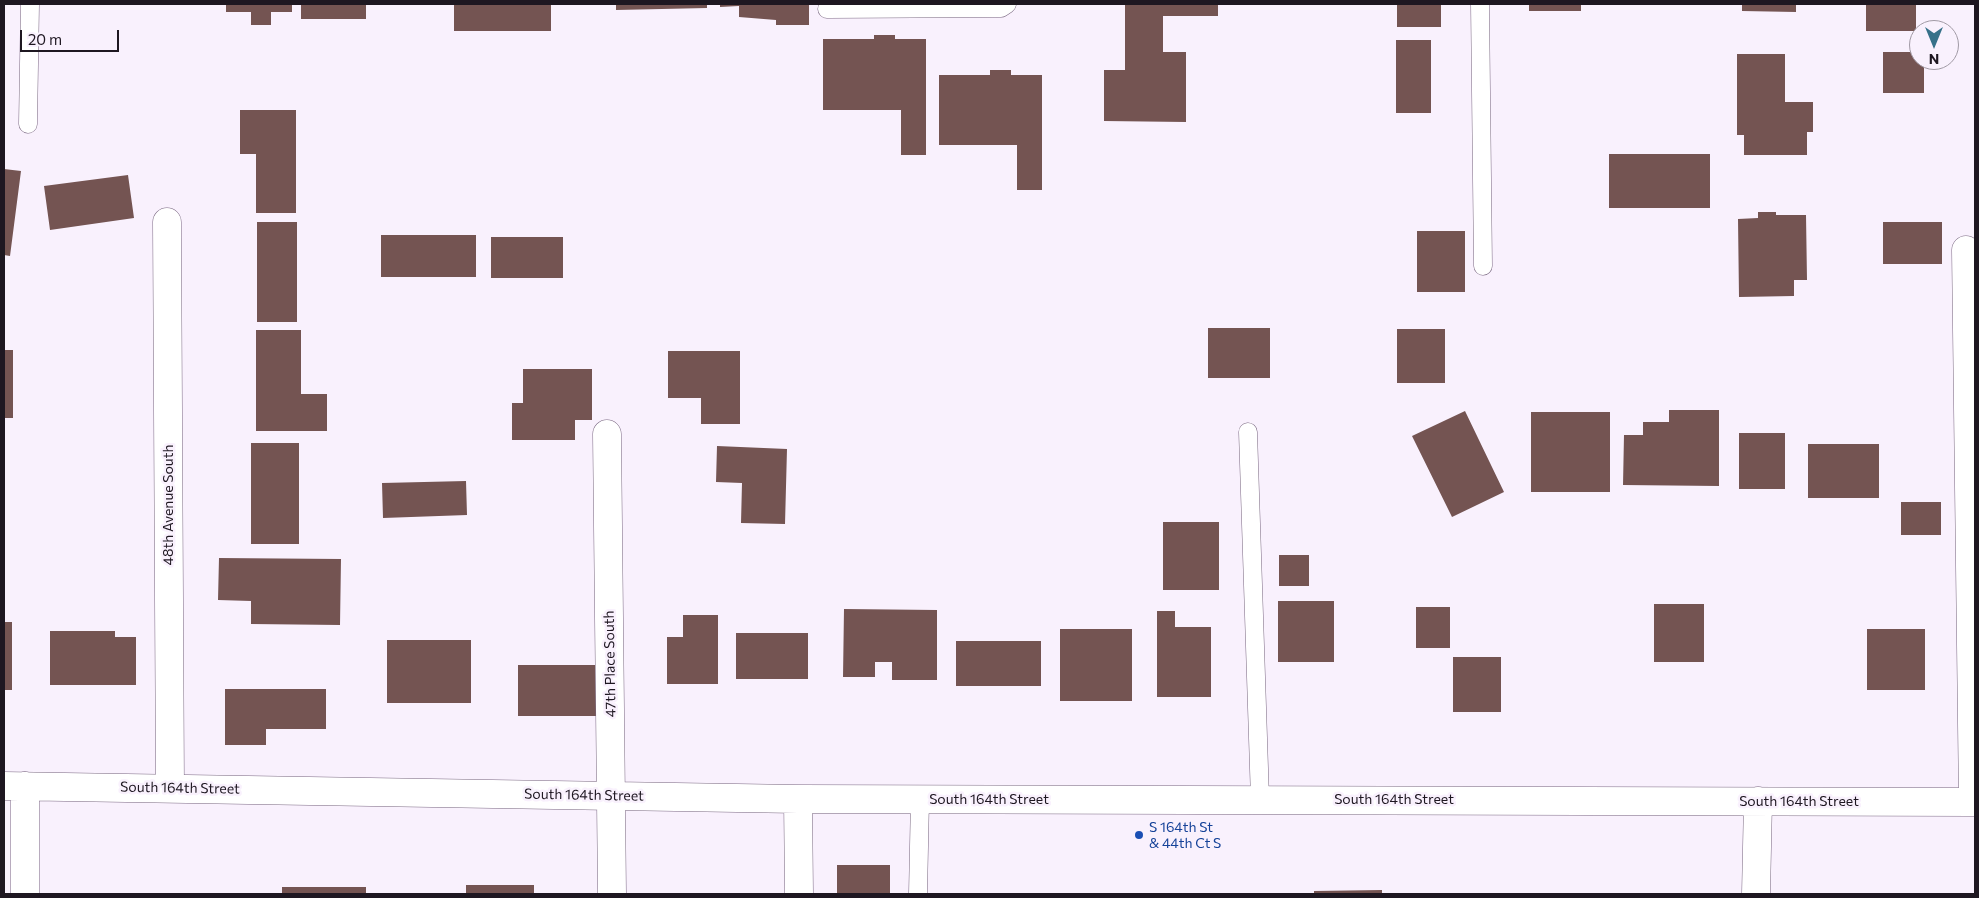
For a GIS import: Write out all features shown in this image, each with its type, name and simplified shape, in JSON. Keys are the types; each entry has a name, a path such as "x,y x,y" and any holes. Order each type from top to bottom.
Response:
{"street":[{"name":"48th Avenue South","path":"167,222 170,788"},
{"path":"1966,250 1974,802"},
{"name":"47th Place South","path":"607,434 612,894"},
{"name":"South 164th Street","path":"14,786 798,799 1974,802"},
{"path":"14,786 26,894"},
{"path":"798,799 799,894"},
{"path":"1756,894 1758,801"}],"lane":[{"path":"28,124 30,4"},
{"path":"827,9 1001,8 1007,4"},
{"path":"1480,4 1483,266"},
{"path":"1248,432 1260,799"},
{"path":"918,894 920,799"}],"building":[{"path":"226,4 292,4 292,12 271,12 271,25 251,25 251,12 226,12"},
{"path":"301,4 366,4 366,19 301,19"},
{"path":"454,4 551,4 551,31 454,31"},
{"path":"616,4 707,4 707,8 616,10"},
{"path":"720,4 809,4 809,25 776,25 776,20 739,17 739,6 720,7"},
{"path":"1125,4 1218,4 1218,16 1163,16 1163,52 1186,52 1186,122 1104,121 1104,70 1125,70"},
{"path":"1397,4 1441,4 1441,27 1397,27"},
{"path":"1529,4 1581,4 1581,11 1529,11"},
{"path":"1742,4 1796,4 1796,12 1742,11"},
{"path":"1866,4 1916,4 1916,20 1909,20 1909,31 1866,31"},
{"path":"874,35 895,35 895,39 926,39 926,155 901,155 901,110 823,110 823,39 874,39"},
{"path":"1396,40 1431,40 1431,113 1396,113"},
{"path":"1883,52 1909,52 1909,70 1924,70 1924,93 1883,93"},
{"path":"1737,54 1785,54 1785,102 1813,102 1813,132 1807,132 1807,155 1744,155 1744,135 1737,135"},
{"path":"990,70 1011,70 1011,75 1042,75 1042,190 1017,190 1017,145 939,145 939,75 990,75"},
{"path":"240,110 296,110 296,213 256,213 256,154 240,154"},
{"path":"1609,154 1710,154 1710,208 1609,208"},
{"path":"4,169 21,171 10,256 4,255"},
{"path":"128,175 134,218 50,230 44,186"},
{"path":"1758,212 1776,212 1776,215 1806,215 1807,280 1794,280 1794,296 1739,297 1738,219 1758,218"},
{"path":"257,222 297,222 297,322 257,322"},
{"path":"1883,222 1942,222 1942,264 1883,264"},
{"path":"1417,231 1465,231 1465,292 1417,292"},
{"path":"381,235 476,235 476,277 381,277"},
{"path":"491,237 563,237 563,278 491,278"},
{"path":"1208,328 1270,328 1270,378 1208,378"},
{"path":"1397,329 1445,329 1445,383 1397,383"},
{"path":"256,330 301,330 301,394 327,394 327,431 256,431"},
{"path":"4,350 13,350 13,418 4,418"},
{"path":"668,351 740,351 740,424 701,424 701,398 668,398"},
{"path":"523,369 592,369 592,420 575,420 575,440 512,440 512,403 523,403"},
{"path":"1669,410 1719,410 1719,486 1623,485 1624,435 1643,435 1643,422 1669,422"},
{"path":"1465,411 1504,492 1452,517 1412,436"},
{"path":"1531,412 1610,412 1610,492 1531,492"},
{"path":"1739,433 1785,433 1785,489 1739,489"},
{"path":"251,443 299,443 299,544 251,544"},
{"path":"1808,444 1879,444 1879,498 1808,498"},
{"path":"717,446 787,449 785,524 741,523 742,483 716,482"},
{"path":"466,481 467,515 383,518 382,483"},
{"path":"1901,502 1941,502 1941,535 1901,535"},
{"path":"1163,522 1219,522 1219,590 1163,590"},
{"path":"1279,555 1309,555 1309,586 1279,586"},
{"path":"219,558 341,559 340,625 251,624 251,601 218,600"},
{"path":"1278,601 1334,601 1334,662 1278,662"},
{"path":"1654,604 1704,604 1704,662 1654,662"},
{"path":"1416,607 1450,607 1450,648 1416,648"},
{"path":"844,609 937,610 937,680 892,680 892,662 875,662 875,677 843,677"},
{"path":"1157,611 1175,611 1175,627 1211,627 1211,697 1157,697"},
{"path":"683,615 718,615 718,684 667,684 667,637 683,637"},
{"path":"4,622 12,622 12,690 4,690"},
{"path":"1060,629 1132,629 1132,701 1060,701"},
{"path":"1867,629 1925,629 1925,690 1867,690"},
{"path":"50,631 115,631 115,637 136,637 136,685 50,685"},
{"path":"736,633 808,633 808,679 736,679"},
{"path":"387,640 471,640 471,703 387,703"},
{"path":"956,641 1041,641 1041,686 956,686"},
{"path":"1453,657 1501,657 1501,712 1453,712"},
{"path":"518,665 596,665 596,716 518,716"},
{"path":"225,689 326,689 326,729 266,729 266,745 225,745"},
{"path":"837,865 890,865 890,894 837,894"},
{"path":"466,885 534,885 534,894 466,894"},
{"path":"282,887 366,887 366,894 282,894"},
{"path":"1382,890 1382,894 1314,894 1314,891"}],"place":[{"name":"S 164th St & 44th Ct S","path":"1139,835"}]}
